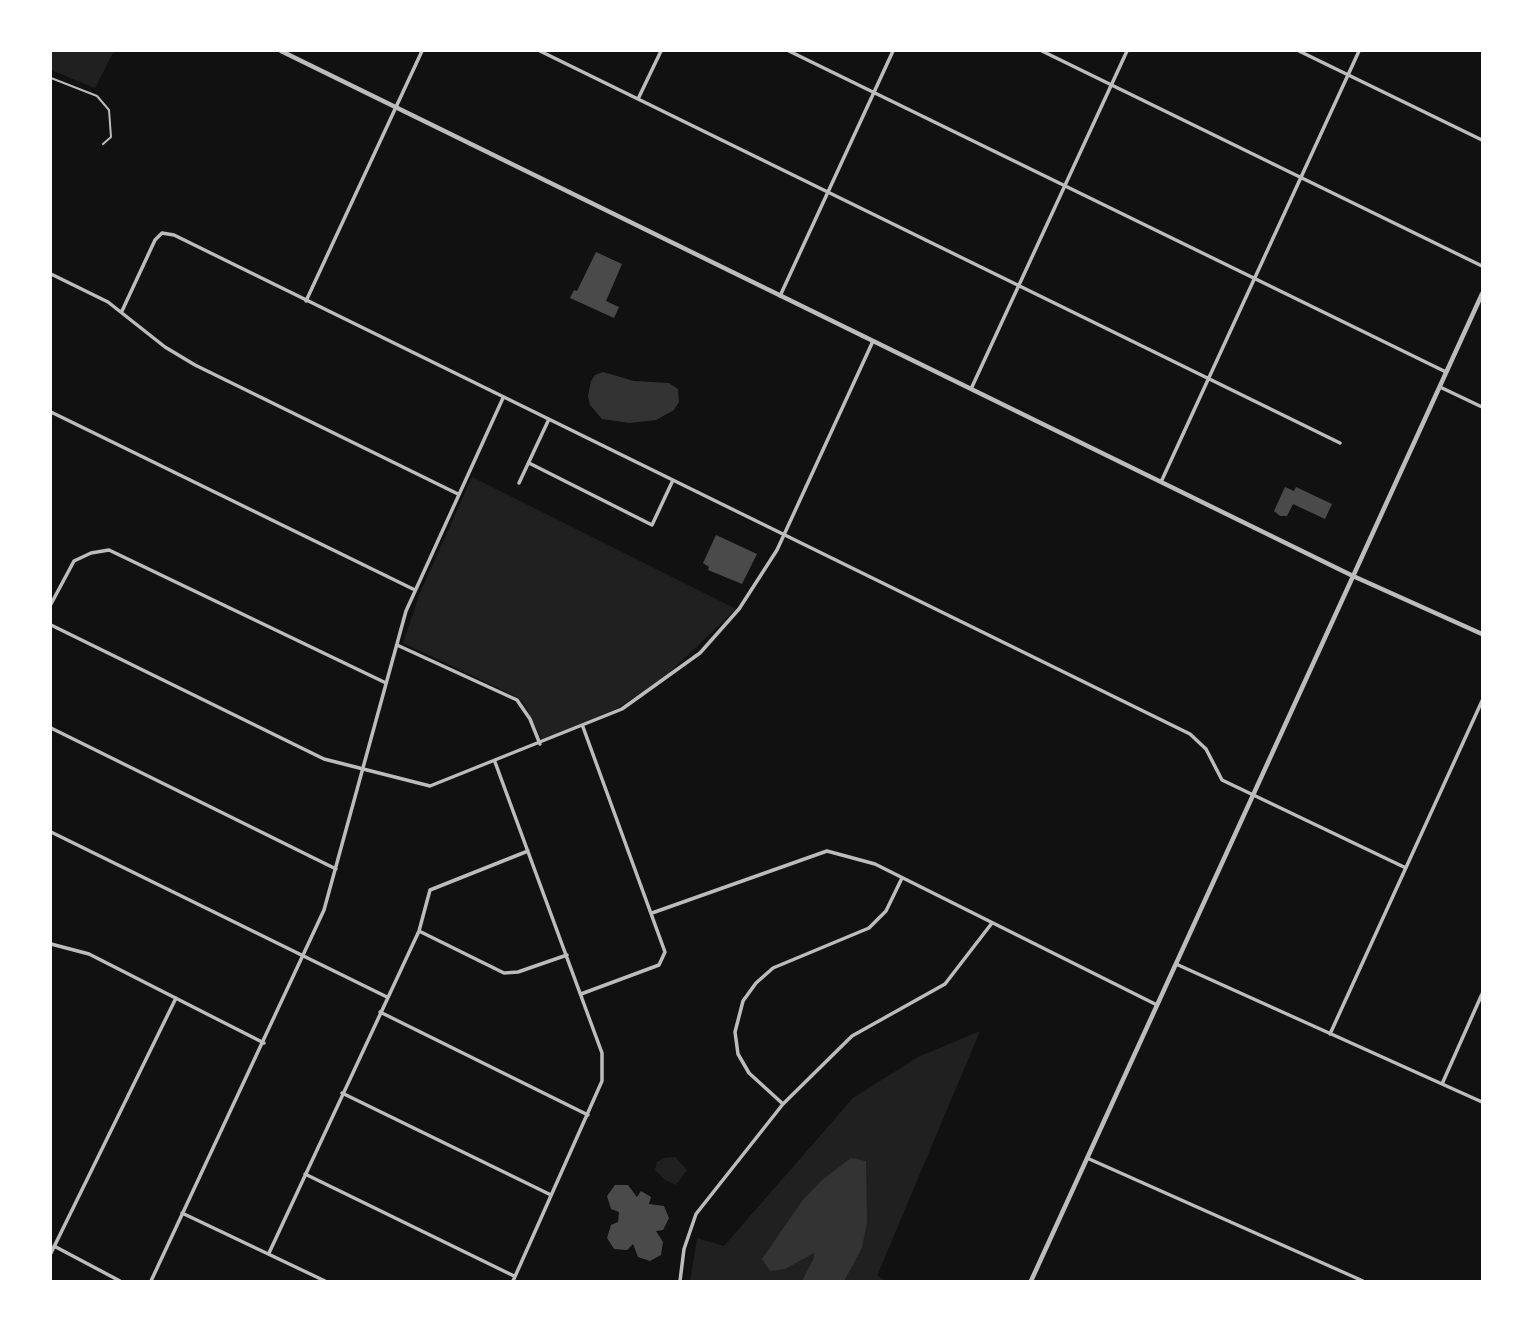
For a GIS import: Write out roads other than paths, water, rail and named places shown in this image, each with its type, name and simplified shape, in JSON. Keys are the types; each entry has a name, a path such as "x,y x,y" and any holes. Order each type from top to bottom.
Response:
{"street":[{"path":"281,51 1353,576 1482,634"},
{"path":"306,301 422,51"},
{"path":"540,51 1340,443"},
{"path":"638,99 661,51"},
{"path":"789,51 1446,372"},
{"path":"780,296 893,51"},
{"path":"1042,51 1482,266"},
{"path":"971,389 1127,51"},
{"path":"1299,51 1482,140"},
{"path":"1161,482 1359,51"},
{"path":"122,311 155,240 162,233 174,235 1189,734 1206,749 1223,780 1406,867"},
{"path":"51,274 122,311 165,347 195,365 458,494"},
{"path":"1031,1281 1482,294"},
{"path":"51,625 324,759 430,786 583,727 645,695 699,653 746,599 784,535 873,341"},
{"path":"1440,387 1482,407"},
{"path":"151,1281 324,911 386,683 415,590 503,398"},
{"path":"51,412 415,590"},
{"path":"519,483 550,419"},
{"path":"529,463 652,525 673,480"},
{"path":"51,604 74,561 98,551 114,551 386,683"},
{"path":"397,645 517,700 530,719 540,744"},
{"path":"1330,1034 1482,701"},
{"path":"581,994 662,962 663,942 583,727"},
{"path":"51,728 337,869"},
{"path":"305,1174 514,1279 602,1081 602,1053 495,762"},
{"path":"51,832 387,997"},
{"path":"269,1254 419,932 430,890 528,851"},
{"path":"652,913 827,851 858,858 902,878 1157,1004"},
{"path":"783,1104 749,1073 738,1054 735,1032 743,1000 756,983 773,968 869,928 886,911 902,878"},
{"path":"680,1281 684,1249 696,1214 783,1104 852,1036 945,984 992,923"},
{"path":"419,932 498,971 518,972 567,955"},
{"path":"51,944 89,954 264,1042"},
{"path":"1176,964 1482,1102"},
{"path":"1442,1083 1482,994"},
{"path":"51,1253 176,998"},
{"path":"380,1012 588,1115"},
{"path":"342,1093 551,1195"},
{"path":"1087,1158 1363,1281"},
{"path":"182,1213 325,1281"},
{"path":"54,1246 120,1281"}],"lane":[{"path":"51,78 97,96 109,110 111,137 103,144"}]}
